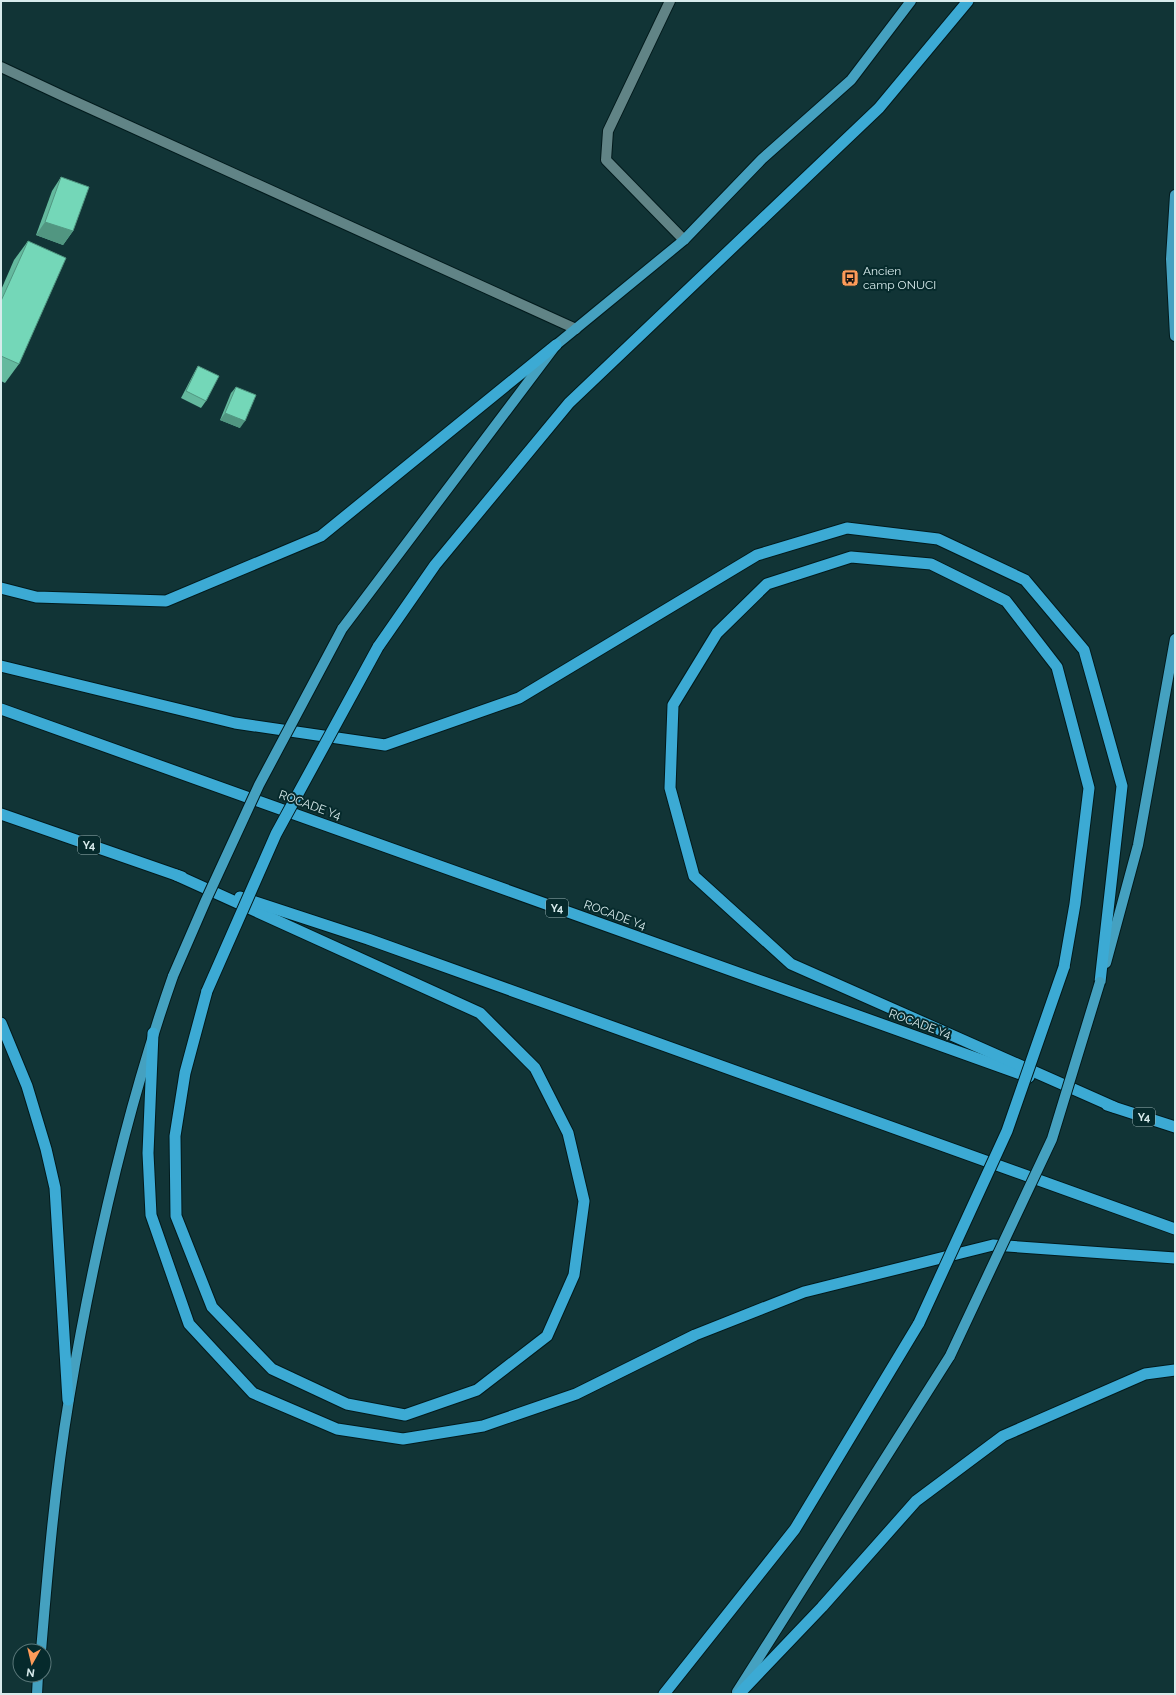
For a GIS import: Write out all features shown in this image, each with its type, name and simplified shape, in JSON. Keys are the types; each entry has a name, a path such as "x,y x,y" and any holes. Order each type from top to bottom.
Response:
{"highway":[{"path":"176,875 480,1013 535,1068 568,1133 584,1201 574,1275 547,1336 477,1390 405,1415 347,1404 272,1369 212,1308 176,1216 175,1136 185,1073 207,991 276,834 378,647 434,565 569,403 879,108 968,1"},
{"path":"1,588 36,597 166,600 321,536 556,345"},
{"path":"1,666 235,723 385,745 519,698 757,555 847,528 938,539 1025,580 1084,650 1122,786 1100,982"},
{"path":"664,1694 795,1529 919,1323 1007,1131 1064,967 1075,904 1089,788 1057,667 1006,601 931,564 851,558 767,584 717,633 673,705 670,788 694,876 791,964 1114,1107"},
{"name":"ROCADE Y4","path":"1,709 1114,1107 1175,1127"},
{"name":"Y4","path":"1,814 176,875 368,939 1175,1229"},
{"path":"1,1023 27,1086 46,1149 55,1188 68,1400"},
{"path":"153,1033 148,1153 152,1215 189,1324 253,1393 337,1428 403,1439 483,1426 576,1394 695,1335 804,1292 993,1246 1175,1258"},
{"path":"737,1694 822,1607 916,1501 1003,1436 1145,1374 1175,1370"}],"main road":[{"path":"42,1643 53,1515 68,1400 108,1198 153,1033 173,976 259,785 342,629 556,345 684,240 762,160 851,80 911,1"},
{"path":"1175,195 1171,259 1175,336"},
{"path":"737,1694 950,1356 1052,1139 1100,982 1138,845 1175,639"},
{"path":"37,1694 38,1683"}],"street":[{"path":"670,1 608,131 606,160 684,240"},
{"path":"1,67 79,104 576,328"}],"building":[{"path":"61,177 89,187 73,231 45,222"},
{"path":"28,241 66,258 19,364 1,356 1,301"},
{"path":"198,366 219,376 206,401 186,391"},
{"path":"236,387 256,395 245,421 225,413"}],"place":[{"name":"Ancien camp ONUCI","path":"850,278"}]}
